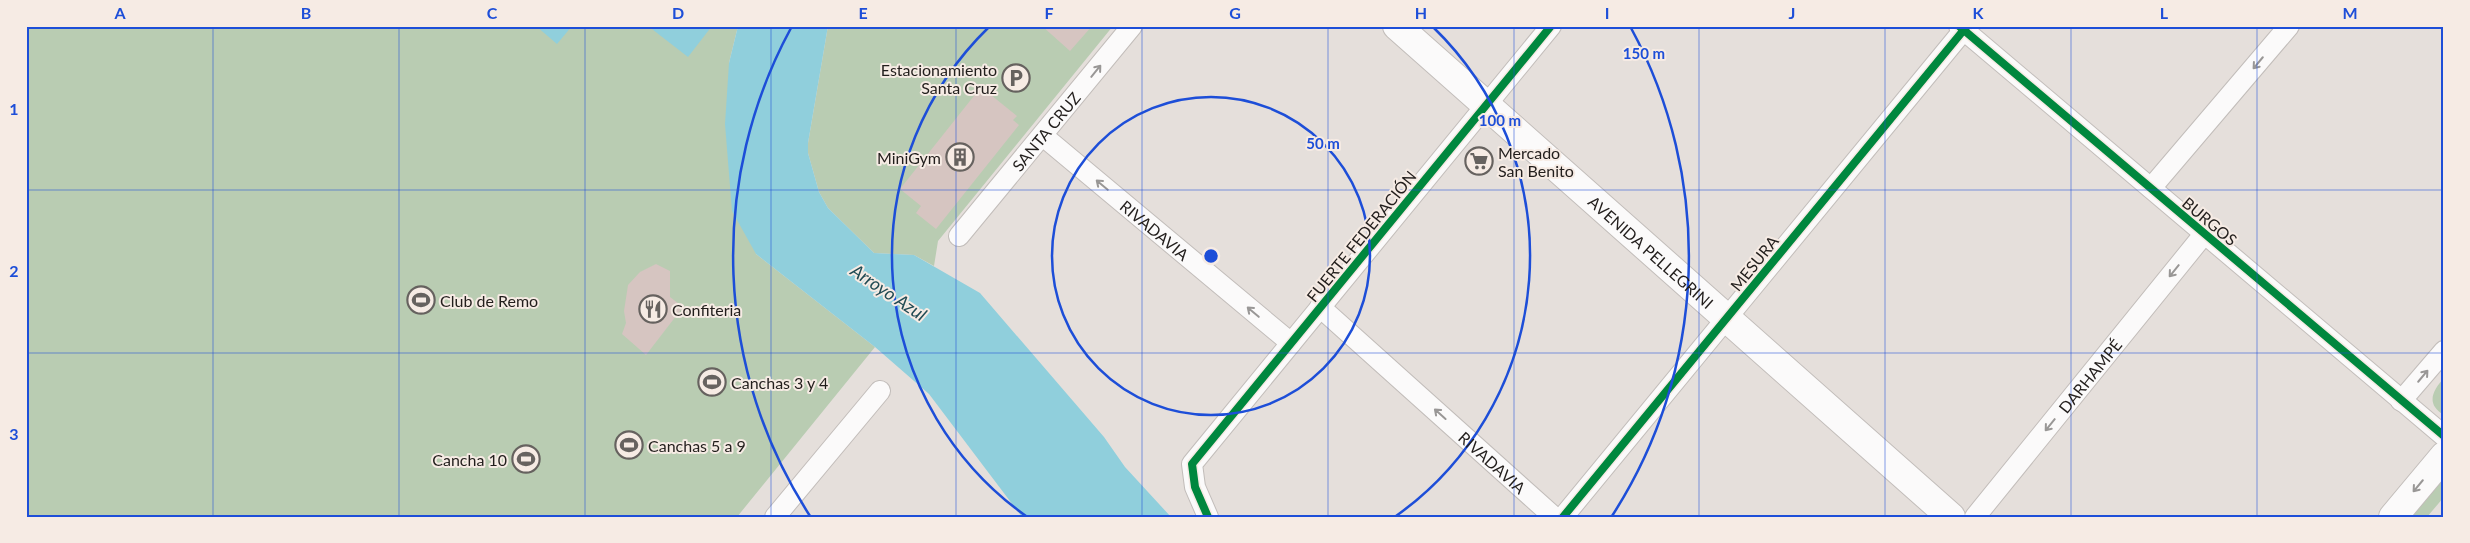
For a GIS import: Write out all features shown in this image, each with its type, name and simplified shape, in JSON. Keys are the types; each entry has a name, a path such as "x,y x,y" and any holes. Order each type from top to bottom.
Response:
{"main road":[{"name":"AVENIDA PELLEGRINI","path":"1397,26 1951,517"},
{"path":"2393,517 2444,456"}],"street":[{"name":"SANTA CRUZ","path":"959,236 1132,26"},
{"name":"FUERTE FEDERACIÓN","path":"1208,517 1194,487 1192,464 1551,26"},
{"path":"2151,188 2289,26"},
{"name":"BURGOS","path":"1963,27 2204,234 2444,436"},
{"name":"MESURA","path":"1563,517 1963,27"},
{"name":"RIVADAVIA","path":"1042,136 1291,343"},
{"name":"DARHAMPÉ","path":"1975,517 2204,234"},
{"name":"RIVADAVIA","path":"1320,307 1554,517"},
{"path":"2402,401 2444,351"},
{"path":"775,517 880,391"}],"green space":[{"name":"Club de Remo","path":"26,26 738,26 729,63 756,254 875,347 737,517 26,517"},
{"path":"828,26 1113,26 938,241 934,266 914,255 874,253 828,208 819,192 808,153 808,143"},
{"path":"2444,378 2444,415 2434,406 2433,397 2434,392"},
{"path":"2444,471 2444,497 2427,517 2405,517"}],"water":[{"path":"536,26 572,26 557,44"},
{"path":"648,26 712,26 688,57"},
{"name":"Arroyo Azul","path":"738,26 828,26 808,143 808,153 819,192 828,208 874,253 914,255 980,293 1104,437 1125,467 1171,517 1022,517 929,394 875,347 756,254 732,211 725,124 729,63"}],"building":[{"path":"1042,26 1092,26 1070,51"},
{"name":"MiniGym","path":"981,87 1017,116 1013,120 1019,125 936,229 916,213 921,206 900,189"},
{"name":"Confiteria","path":"656,264 670,271 670,297 683,307 646,355 622,334 626,323 624,311 628,285 640,272"}],"cycle path":[{"path":"1208,517 1195,487 1192,464 1551,26"},
{"path":"1959,26 2444,436"},
{"path":"1563,517 1967,26"}],"place":[{"name":"Estacionamiento Santa Cruz","path":"1016,78"},
{"name":"MiniGym","path":"960,157"},
{"name":"Mercado San Benito","path":"1479,161"},
{"name":"Club de Remo","path":"421,300"},
{"name":"Confiteria","path":"653,309"},
{"name":"Canchas 3 y 4","path":"712,382"},
{"name":"Canchas 5 a 9","path":"629,445"},
{"name":"Cancha 10","path":"526,459"}]}
